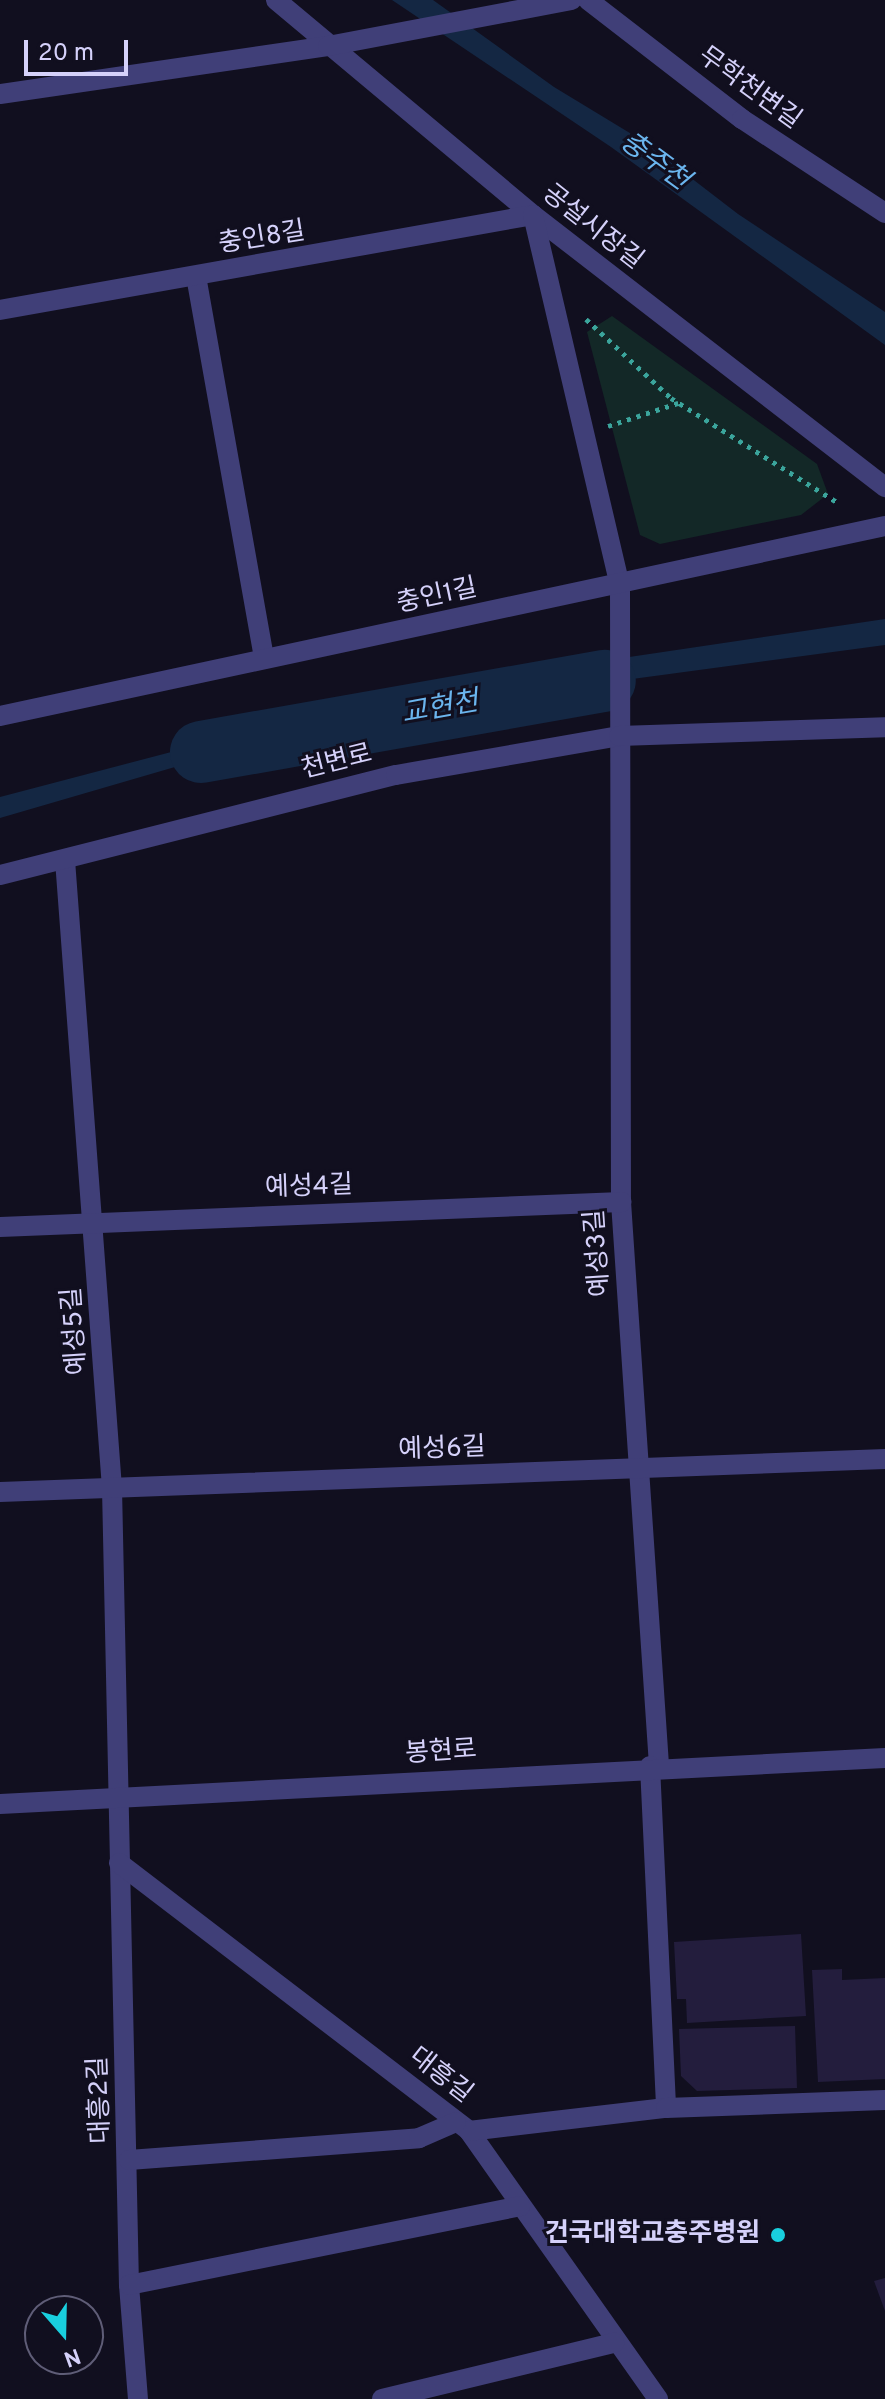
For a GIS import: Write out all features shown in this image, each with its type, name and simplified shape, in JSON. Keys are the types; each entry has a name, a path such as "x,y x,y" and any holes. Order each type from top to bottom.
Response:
{"street":[{"name":"공설시장길","path":"276,0 533,215 885,487"},
{"name":"무학천변길","path":"588,0 742,119 885,213"},
{"path":"0,94 328,46 562,2"},
{"name":"충인8길","path":"0,310 533,215"},
{"name":"예성3길","path":"533,215 620,585 621,1202 642,1468 666,2108"},
{"path":"196,276 264,659"},
{"name":"충인1길","path":"0,716 885,526"},
{"name":"천변로","path":"0,875 396,775 619,736 885,727"},
{"name":"예성5길","path":"65,860 95,1223 112,1488 117,1799"},
{"name":"예성4길","path":"0,1227 621,1202"},
{"name":"예성6길","path":"0,1492 885,1459"},
{"name":"봉현로","path":"0,1804 655,1766 884,1758"},
{"name":"대흥2길","path":"117,1799 129,2160 129,2285 138,2399"},
{"name":"대흥길","path":"119,1863 462,2126 614,2343 658,2399"},
{"path":"129,2160 419,2138 462,2126 666,2108 885,2100"},
{"path":"129,2285 520,2206"},
{"path":"382,2399 614,2343"}],"path":[{"path":"585,318 679,402 837,502"},
{"path":"602,428 679,402"}],"green space":[{"path":"612,316 817,464 828,494 801,515 660,544 640,535 587,332"}],"water":[{"name":"충주천","path":"392,0 433,0 554,87 643,141 738,214 885,312 885,345 611,147"},
{"path":"885,619 885,645 343,718 0,818 0,797 407,690"}],"building":[{"path":"801,1934 806,2016 687,2023 686,1999 677,1999 674,1942"},
{"path":"842,1969 842,1980 885,1978 885,2079 818,2082 812,1970"},
{"path":"795,2026 797,2088 697,2091 681,2076 679,2029"},
{"path":"885,2278 885,2311 874,2281"}],"waterway":[{"name":"교현천","path":"201,752 605,681"}],"place":[{"name":"건국대학교충주병원","path":"778,2235"}]}
